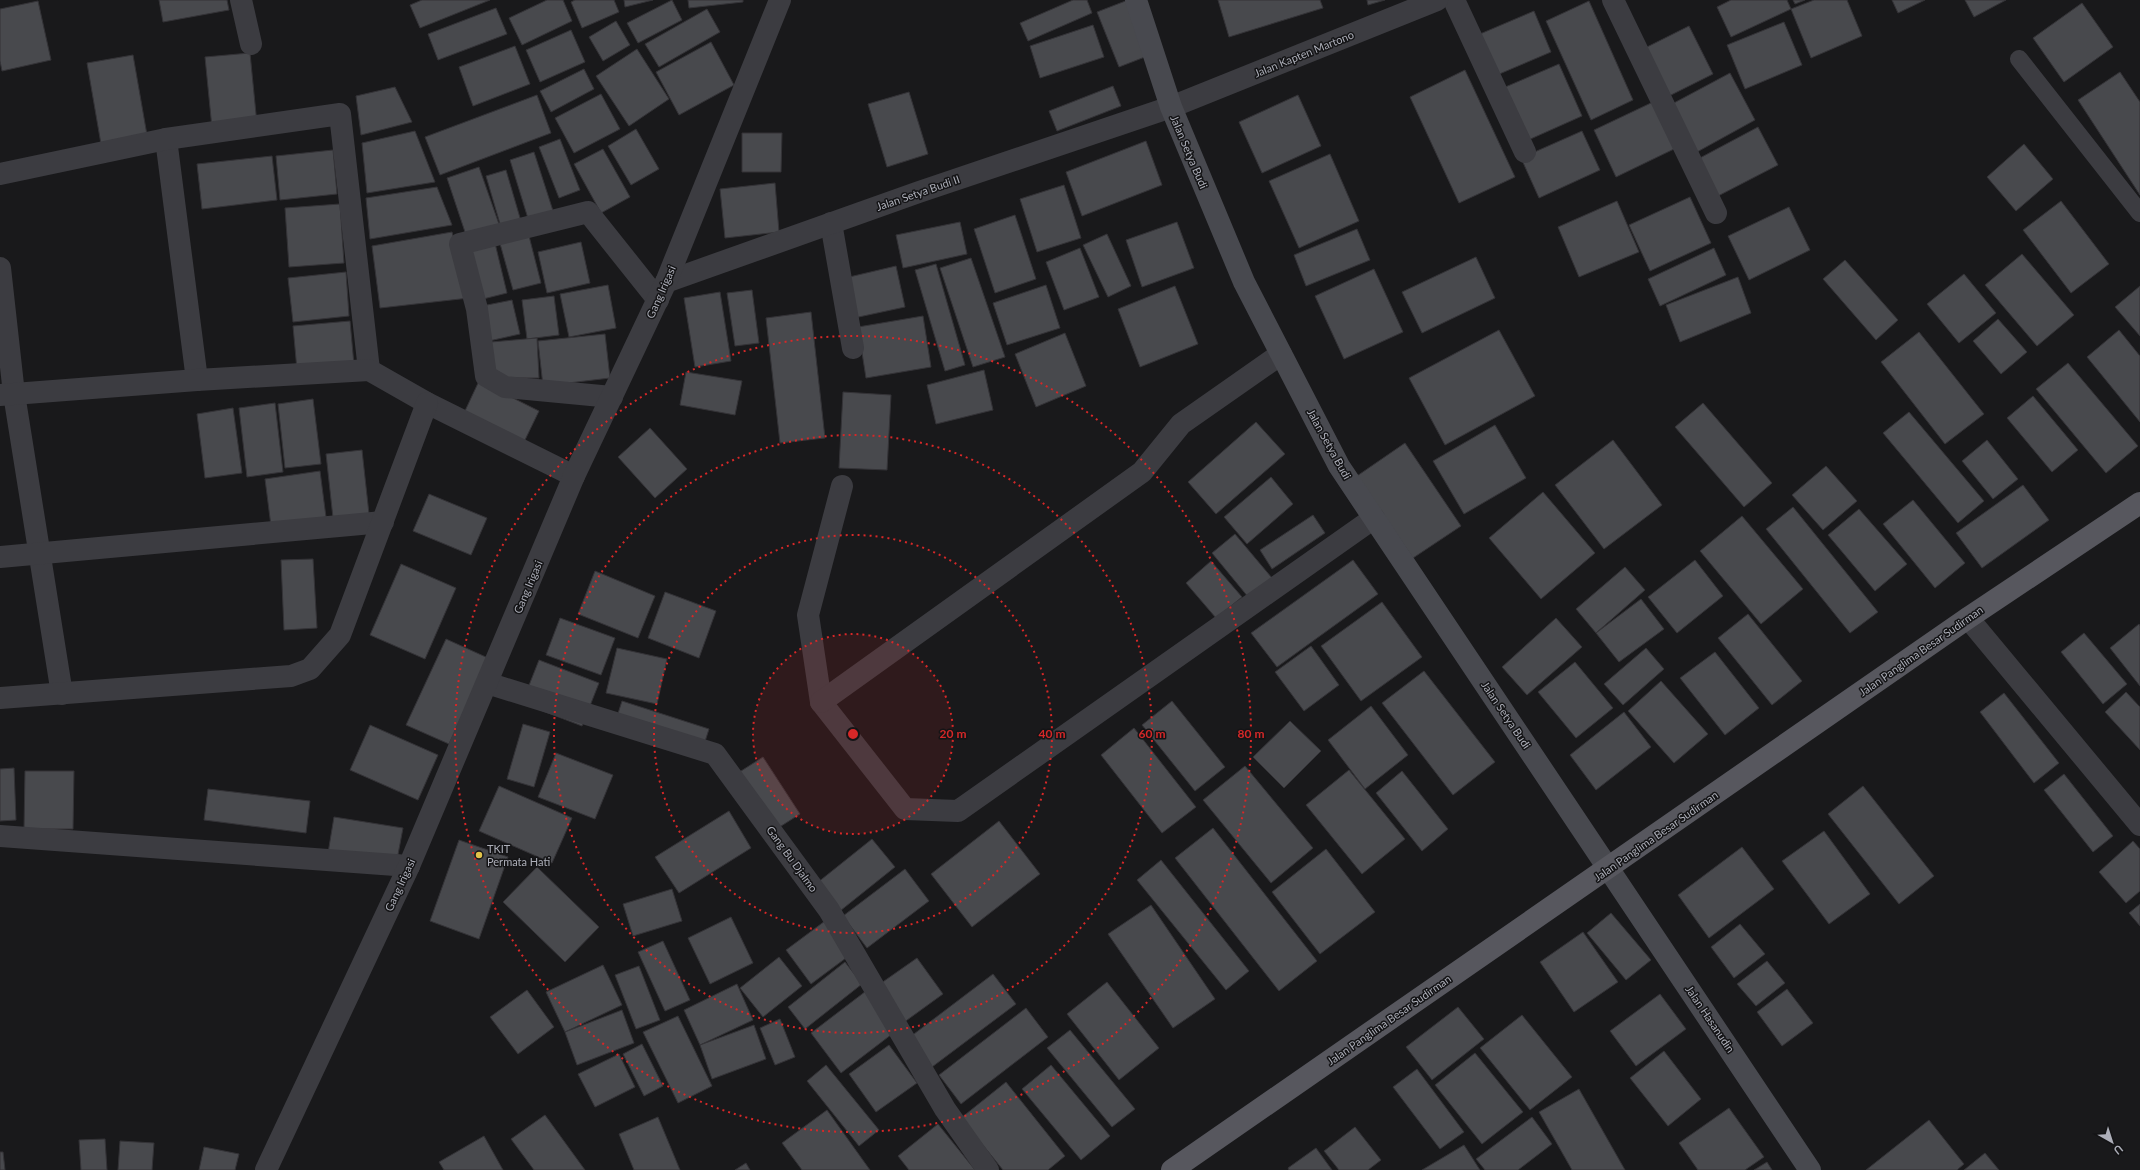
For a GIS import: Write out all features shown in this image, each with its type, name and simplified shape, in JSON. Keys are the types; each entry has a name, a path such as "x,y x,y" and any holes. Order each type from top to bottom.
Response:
{"main road":[{"name":"Jalan Panglima Besar Sudirman","path":"1175,1169 1968,618 2140,503"}],"street":[{"path":"241,0 251,44"},
{"name":"Gang Irigasi","path":"266,1170 409,866 574,476 662,291 780,0"},
{"name":"Jalan Setya Budi","path":"1136,0 1171,107 1244,282 1338,466 1609,868"},
{"name":"Jalan Kapten Martono","path":"1171,107 1437,0"},
{"path":"1454,0 1525,152"},
{"path":"1613,0 1716,214"},
{"name":"Jalan Setya Budi II","path":"662,291 831,223 1171,107"},
{"path":"0,174 166,139 340,114 369,370"},
{"path":"166,139 197,380"},
{"path":"612,397 505,387 486,376 477,309 460,244 588,212 662,291"},
{"path":"831,223 853,348"},
{"path":"0,268 7,395 40,553 62,694"},
{"path":"821,702 1142,472 1180,424 1281,354"},
{"path":"7,395 197,380 369,370 427,403 574,476"},
{"path":"0,698 291,676 310,669 340,635 427,403"},
{"path":"842,486 808,615 821,702 904,809 958,811 1374,518"},
{"path":"0,557 383,522"},
{"path":"1968,618 2140,825"},
{"name":"Gang Bu Djalmo","path":"488,682 715,754 829,910 946,1109 988,1170"},
{"path":"0,836 409,866"},
{"name":"Jalan Hasanudin","path":"1609,868 1810,1170"}],"lane":[{"path":"2019,59 2140,214"}],"building":[{"path":"159,0 227,0 229,10 163,22"},
{"path":"422,0 490,0 420,28 410,5"},
{"path":"547,0 563,0 572,21 522,45 509,18"},
{"path":"575,0 614,0 619,12 582,28 571,2"},
{"path":"624,0 653,0 625,7"},
{"path":"672,0 682,20 638,43 627,23"},
{"path":"688,0 743,0 743,2 689,8"},
{"path":"1073,0 1087,0 1092,13 1028,41 1020,23"},
{"path":"1128,0 1150,55 1119,67 1097,12"},
{"path":"1218,0 1320,0 1323,8 1229,37"},
{"path":"1367,0 1385,0 1368,5"},
{"path":"1731,0 1787,0 1791,9 1731,37 1717,7"},
{"path":"1793,0 1805,0 1795,4"},
{"path":"1814,0 1847,0 1862,36 1811,58 1791,9"},
{"path":"1892,0 1925,0 1898,13"},
{"path":"1965,0 2006,0 1974,17"},
{"path":"38,1 51,60 2,71 0,61 0,9"},
{"path":"1589,1 1633,100 1591,120 1546,21"},
{"path":"2082,3 2113,47 2064,82 2033,38"},
{"path":"496,8 507,34 438,60 428,34"},
{"path":"707,9 720,32 659,67 645,44"},
{"path":"1534,11 1551,52 1497,75 1480,34"},
{"path":"616,21 630,45 603,61 589,37"},
{"path":"1784,22 1802,65 1745,89 1727,45"},
{"path":"1093,25 1104,57 1040,78 1030,46"},
{"path":"1689,26 1713,74 1669,96 1645,48"},
{"path":"571,30 585,62 540,82 526,50"},
{"path":"711,42 734,85 679,115 656,72"},
{"path":"515,46 530,84 473,106 459,67"},
{"path":"637,49 669,99 629,126 596,76"},
{"path":"250,53 257,124 212,128 205,57"},
{"path":"133,55 147,135 101,144 87,63"},
{"path":"1559,64 1582,116 1526,141 1503,88"},
{"path":"584,69 594,89 551,112 540,91"},
{"path":"1465,70 1515,177 1459,203 1410,97"},
{"path":"2120,72 2140,102 2140,195 2078,100"},
{"path":"1730,73 1755,120 1697,152 1672,104"},
{"path":"1113,86 1121,106 1057,131 1049,111"},
{"path":"395,87 412,122 361,135 356,96"},
{"path":"909,92 928,154 887,167 868,104"},
{"path":"601,94 620,129 574,153 555,118"},
{"path":"537,95 551,133 440,175 425,137"},
{"path":"1298,95 1321,146 1262,173 1239,122"},
{"path":"1653,102 1674,149 1616,177 1594,130"},
{"path":"1758,127 1778,165 1718,196 1698,159"},
{"path":"636,129 659,169 631,185 608,146"},
{"path":"415,131 435,182 367,193 362,143"},
{"path":"1582,131 1600,170 1539,198 1521,158"},
{"path":"742,133 782,133 781,172 742,172"},
{"path":"560,139 580,190 559,198 539,147"},
{"path":"1146,141 1162,185 1082,216 1066,172"},
{"path":"2024,144 2053,179 2016,211 1987,177"},
{"path":"603,149 630,197 601,213 574,164"},
{"path":"333,150 337,194 280,200 276,156"},
{"path":"534,152 555,217 530,225 510,160"},
{"path":"1330,154 1359,221 1299,248 1269,181"},
{"path":"272,156 277,200 202,209 197,164"},
{"path":"479,167 500,227 467,238 447,178"},
{"path":"506,170 523,228 503,234 486,176"},
{"path":"775,183 779,232 725,238 720,189"},
{"path":"1064,185 1081,238 1037,252 1020,199"},
{"path":"437,187 452,225 370,239 366,198"},
{"path":"1690,197 1711,243 1650,271 1629,225"},
{"path":"1617,201 1639,252 1579,277 1558,227"},
{"path":"2061,201 2109,264 2071,293 2023,230"},
{"path":"340,204 344,263 289,267 285,208"},
{"path":"1789,207 1810,250 1749,280 1728,236"},
{"path":"1015,215 1036,279 995,293 974,229"},
{"path":"960,222 967,254 903,268 896,235"},
{"path":"1177,222 1194,268 1142,287 1126,240"},
{"path":"1357,229 1370,260 1306,286 1294,255"},
{"path":"452,232 469,298 380,308 372,246"},
{"path":"528,232 541,283 513,290 499,240"},
{"path":"1107,234 1131,286 1108,297 1083,245"},
{"path":"494,239 507,293 479,300 465,246"},
{"path":"581,242 590,283 547,293 538,252"},
{"path":"1080,248 1099,297 1064,310 1046,262"},
{"path":"1714,248 1726,275 1660,306 1648,279"},
{"path":"2022,254 2074,315 2037,346 1985,285"},
{"path":"1476,257 1495,298 1422,333 1402,292"},
{"path":"971,258 1005,357 973,367 940,268"},
{"path":"1845,260 1898,320 1876,340 1823,279"},
{"path":"936,264 965,365 945,371 915,270"},
{"path":"896,266 905,307 854,318 845,278"},
{"path":"1374,269 1403,332 1344,359 1315,296"},
{"path":"346,272 349,316 293,322 288,278"},
{"path":"1964,274 1996,313 1959,343 1927,304"},
{"path":"1738,277 1751,313 1680,342 1666,305"},
{"path":"608,285 616,328 569,337 560,294"},
{"path":"1046,285 1060,328 1007,345 993,303"},
{"path":"1175,286 1198,344 1140,367 1118,309"},
{"path":"2140,286 2140,336 2115,307"},
{"path":"752,290 759,343 735,346 727,293"},
{"path":"720,292 731,361 695,367 684,298"},
{"path":"554,296 559,335 527,339 522,300"},
{"path":"512,300 520,334 489,341 482,306"},
{"path":"811,312 825,438 780,443 766,318"},
{"path":"923,316 931,367 866,378 858,327"},
{"path":"1998,319 2027,352 2001,374 1973,341"},
{"path":"350,321 354,365 297,370 293,326"},
{"path":"1499,330 1535,396 1445,445 1409,378"},
{"path":"2119,330 2140,356 2140,422 2087,357"},
{"path":"1919,332 1984,414 1945,444 1881,362"},
{"path":"1065,333 1086,386 1036,407 1015,354"},
{"path":"605,334 610,378 543,386 538,341"},
{"path":"537,338 539,378 496,378 491,342"},
{"path":"2068,363 2138,446 2106,473 2036,389"},
{"path":"984,370 993,410 936,424 927,385"},
{"path":"686,372 742,381 735,415 680,405"},
{"path":"479,381 539,411 524,442 464,413"},
{"path":"843,392 891,395 887,470 839,468"},
{"path":"2033,396 2078,450 2052,472 2007,418"},
{"path":"313,399 321,464 285,468 278,404"},
{"path":"275,403 283,472 247,477 239,408"},
{"path":"1703,403 1772,483 1744,507 1675,427"},
{"path":"233,408 242,473 205,478 197,414"},
{"path":"1909,412 1984,501 1958,523 1883,433"},
{"path":"1256,422 1285,454 1216,514 1188,482"},
{"path":"1495,425 1526,478 1464,514 1433,461"},
{"path":"650,428 687,469 655,498 618,457"},
{"path":"1613,440 1662,505 1604,549 1555,485"},
{"path":"1987,440 2018,479 1993,499 1962,461"},
{"path":"1405,443 1461,526 1413,558 1357,476"},
{"path":"362,450 369,514 333,518 326,454"},
{"path":"1826,466 1857,501 1823,530 1792,495"},
{"path":"320,471 326,517 271,526 265,479"},
{"path":"1271,477 1293,504 1247,544 1224,517"},
{"path":"2023,485 2049,520 1982,568 1956,533"},
{"path":"1543,492 1595,553 1541,599 1489,538"},
{"path":"429,494 487,518 471,555 413,531"},
{"path":"1913,500 1965,563 1935,588 1883,524"},
{"path":"1793,507 1878,612 1850,633 1766,529"},
{"path":"1859,509 1907,564 1875,591 1828,535"},
{"path":"1313,515 1325,533 1272,569 1260,550"},
{"path":"1742,516 1803,589 1761,624 1700,551"},
{"path":"1235,534 1272,578 1249,598 1212,553"},
{"path":"313,559 317,628 284,630 281,560"},
{"path":"1353,560 1378,594 1277,667 1251,633"},
{"path":"1695,560 1723,596 1677,633 1648,597"},
{"path":"1211,561 1242,597 1216,618 1186,583"},
{"path":"401,564 456,588 425,659 370,635"},
{"path":"1625,567 1645,590 1596,633 1576,609"},
{"path":"595,571 655,596 638,638 578,614"},
{"path":"665,592 716,611 699,658 648,638"},
{"path":"1641,599 1664,629 1619,662 1596,633"},
{"path":"1382,602 1422,657 1361,701 1321,646"},
{"path":"1748,614 1802,681 1772,705 1718,638"},
{"path":"560,618 615,638 601,675 546,655"},
{"path":"1556,618 1582,647 1527,695 1502,667"},
{"path":"2139,624 2140,626 2140,686 2110,648"},
{"path":"2084,633 2127,684 2103,704 2061,652"},
{"path":"446,639 488,658 449,744 406,725"},
{"path":"1311,646 1339,685 1304,711 1275,672"},
{"path":"617,648 667,659 657,704 606,693"},
{"path":"1646,648 1664,669 1623,705 1604,684"},
{"path":"1715,652 1759,708 1725,735 1680,678"},
{"path":"539,660 599,683 582,726 522,703"},
{"path":"1575,662 1613,708 1576,738 1538,692"},
{"path":"1424,671 1495,762 1453,795 1382,703"},
{"path":"1661,681 1708,734 1674,763 1628,711"},
{"path":"2126,692 2140,707 2140,750 2105,712"},
{"path":"2004,693 2059,763 2034,783 1980,712"},
{"path":"622,701 709,729 700,757 613,729"},
{"path":"1172,701 1225,767 1195,791 1142,725"},
{"path":"1371,706 1408,755 1365,789 1328,740"},
{"path":"1624,712 1651,747 1596,790 1570,755"},
{"path":"1290,721 1321,751 1284,788 1253,757"},
{"path":"523,724 550,732 534,787 507,779"},
{"path":"370,725 438,755 418,800 350,770"},
{"path":"1134,728 1196,807 1162,833 1101,755"},
{"path":"556,753 613,775 595,819 538,797"},
{"path":"763,757 800,814 767,835 730,778"},
{"path":"1245,766 1313,848 1271,883 1203,800"},
{"path":"14,768 16,820 0,821 0,769"},
{"path":"1349,770 1405,839 1362,874 1306,805"},
{"path":"25,771 74,771 73,829 24,829"},
{"path":"1402,771 1448,829 1422,851 1376,793"},
{"path":"2064,774 2113,836 2093,852 2044,790"},
{"path":"499,786 572,818 552,863 479,831"},
{"path":"1863,786 1934,876 1899,904 1828,814"},
{"path":"208,789 310,801 306,833 204,820"},
{"path":"729,811 751,848 679,893 655,857"},
{"path":"334,817 403,828 396,865 328,853"},
{"path":"999,821 1040,874 972,927 931,874"},
{"path":"1213,828 1317,961 1279,991 1175,858"},
{"path":"1824,831 1870,894 1829,924 1782,861"},
{"path":"872,839 895,867 840,911 817,883"},
{"path":"459,840 508,857 479,939 430,921"},
{"path":"2133,841 2140,849 2140,891 2126,903 2099,872"},
{"path":"1742,847 1774,889 1709,938 1678,895"},
{"path":"1326,849 1375,912 1320,954 1272,892"},
{"path":"1161,860 1249,971 1226,990 1137,880"},
{"path":"537,867 599,927 565,962 503,902"},
{"path":"905,869 929,901 867,948 843,916"},
{"path":"672,889 682,921 633,936 623,904"},
{"path":"2140,904 2140,926 2129,913"},
{"path":"1151,905 1215,999 1173,1028 1108,934"},
{"path":"1611,913 1651,960 1626,980 1587,933"},
{"path":"731,917 753,963 710,984 688,938"},
{"path":"829,918 854,952 811,984 786,950"},
{"path":"1740,924 1765,954 1734,978 1711,947"},
{"path":"1583,932 1618,982 1574,1012 1540,962"},
{"path":"663,941 690,1000 665,1011 638,952"},
{"path":"779,957 802,986 763,1017 740,988"},
{"path":"917,958 943,994 903,1023 877,986"},
{"path":"1767,961 1785,983 1756,1006 1737,984"},
{"path":"845,962 862,984 805,1029 788,1007"},
{"path":"603,965 622,1005 565,1032 546,992"},
{"path":"639,966 660,1020 636,1029 615,975"},
{"path":"993,974 1016,1004 932,1067 910,1037"},
{"path":"1107,982 1159,1048 1119,1080 1067,1014"},
{"path":"737,984 753,1020 700,1045 684,1010"},
{"path":"1787,989 1813,1023 1782,1046 1757,1012"},
{"path":"527,990 554,1027 518,1054 490,1017"},
{"path":"866,991 896,1031 841,1073 811,1033"},
{"path":"1660,994 1686,1029 1636,1066 1610,1031"},
{"path":"1458,1007 1484,1039 1432,1080 1406,1047"},
{"path":"1026,1008 1048,1037 961,1104 939,1075"},
{"path":"622,1010 634,1043 577,1065 565,1032"},
{"path":"1522,1015 1572,1077 1530,1110 1480,1048"},
{"path":"678,1016 712,1086 678,1103 643,1032"},
{"path":"780,1019 795,1057 775,1065 760,1028"},
{"path":"754,1025 766,1059 712,1079 700,1045"},
{"path":"1070,1030 1135,1109 1112,1127 1047,1048"},
{"path":"642,1044 663,1086 644,1096 623,1054"},
{"path":"889,1045 917,1083 876,1112 849,1074"},
{"path":"1664,1051 1701,1099 1668,1126 1630,1078"},
{"path":"1475,1053 1523,1112 1482,1144 1435,1085"},
{"path":"619,1054 635,1087 595,1107 578,1074"},
{"path":"826,1065 879,1130 859,1146 807,1081"},
{"path":"1051,1065 1110,1136 1081,1160 1022,1089"},
{"path":"1417,1069 1464,1132 1440,1149 1393,1087"},
{"path":"1006,1082 1065,1156 1048,1170 1003,1170 961,1118"},
{"path":"1579,1089 1625,1170 1572,1170 1539,1112"},
{"path":"1729,1108 1764,1157 1745,1170 1698,1170 1679,1143"},
{"path":"827,1110 870,1170 802,1170 782,1143"},
{"path":"545,1115 585,1170 534,1170 511,1139"},
{"path":"658,1117 680,1170 634,1170 619,1134"},
{"path":"1532,1117 1552,1144 1518,1170 1485,1170 1476,1159"},
{"path":"1929,1120 1964,1164 1957,1170 1866,1170"},
{"path":"938,1124 975,1170 909,1170 898,1156"},
{"path":"1355,1127 1381,1160 1368,1170 1339,1170 1324,1151"},
{"path":"484,1136 503,1170 444,1170 439,1162"},
{"path":"105,1139 107,1170 81,1170 79,1140"},
{"path":"120,1141 154,1143 152,1170 118,1170"},
{"path":"1464,1145 1480,1170 1422,1170"},
{"path":"204,1147 239,1154 235,1170 199,1170"},
{"path":"1316,1148 1332,1170 1289,1170 1288,1168"},
{"path":"0,1152 3,1152 5,1170 0,1170"},
{"path":"1985,1153 1999,1170 1964,1170"},
{"path":"1767,1162 1772,1170 1754,1170"},
{"path":"746,1163 750,1170 735,1170"}],"place":[{"name":"TKIT Permata Hati","path":"479,855"}]}
